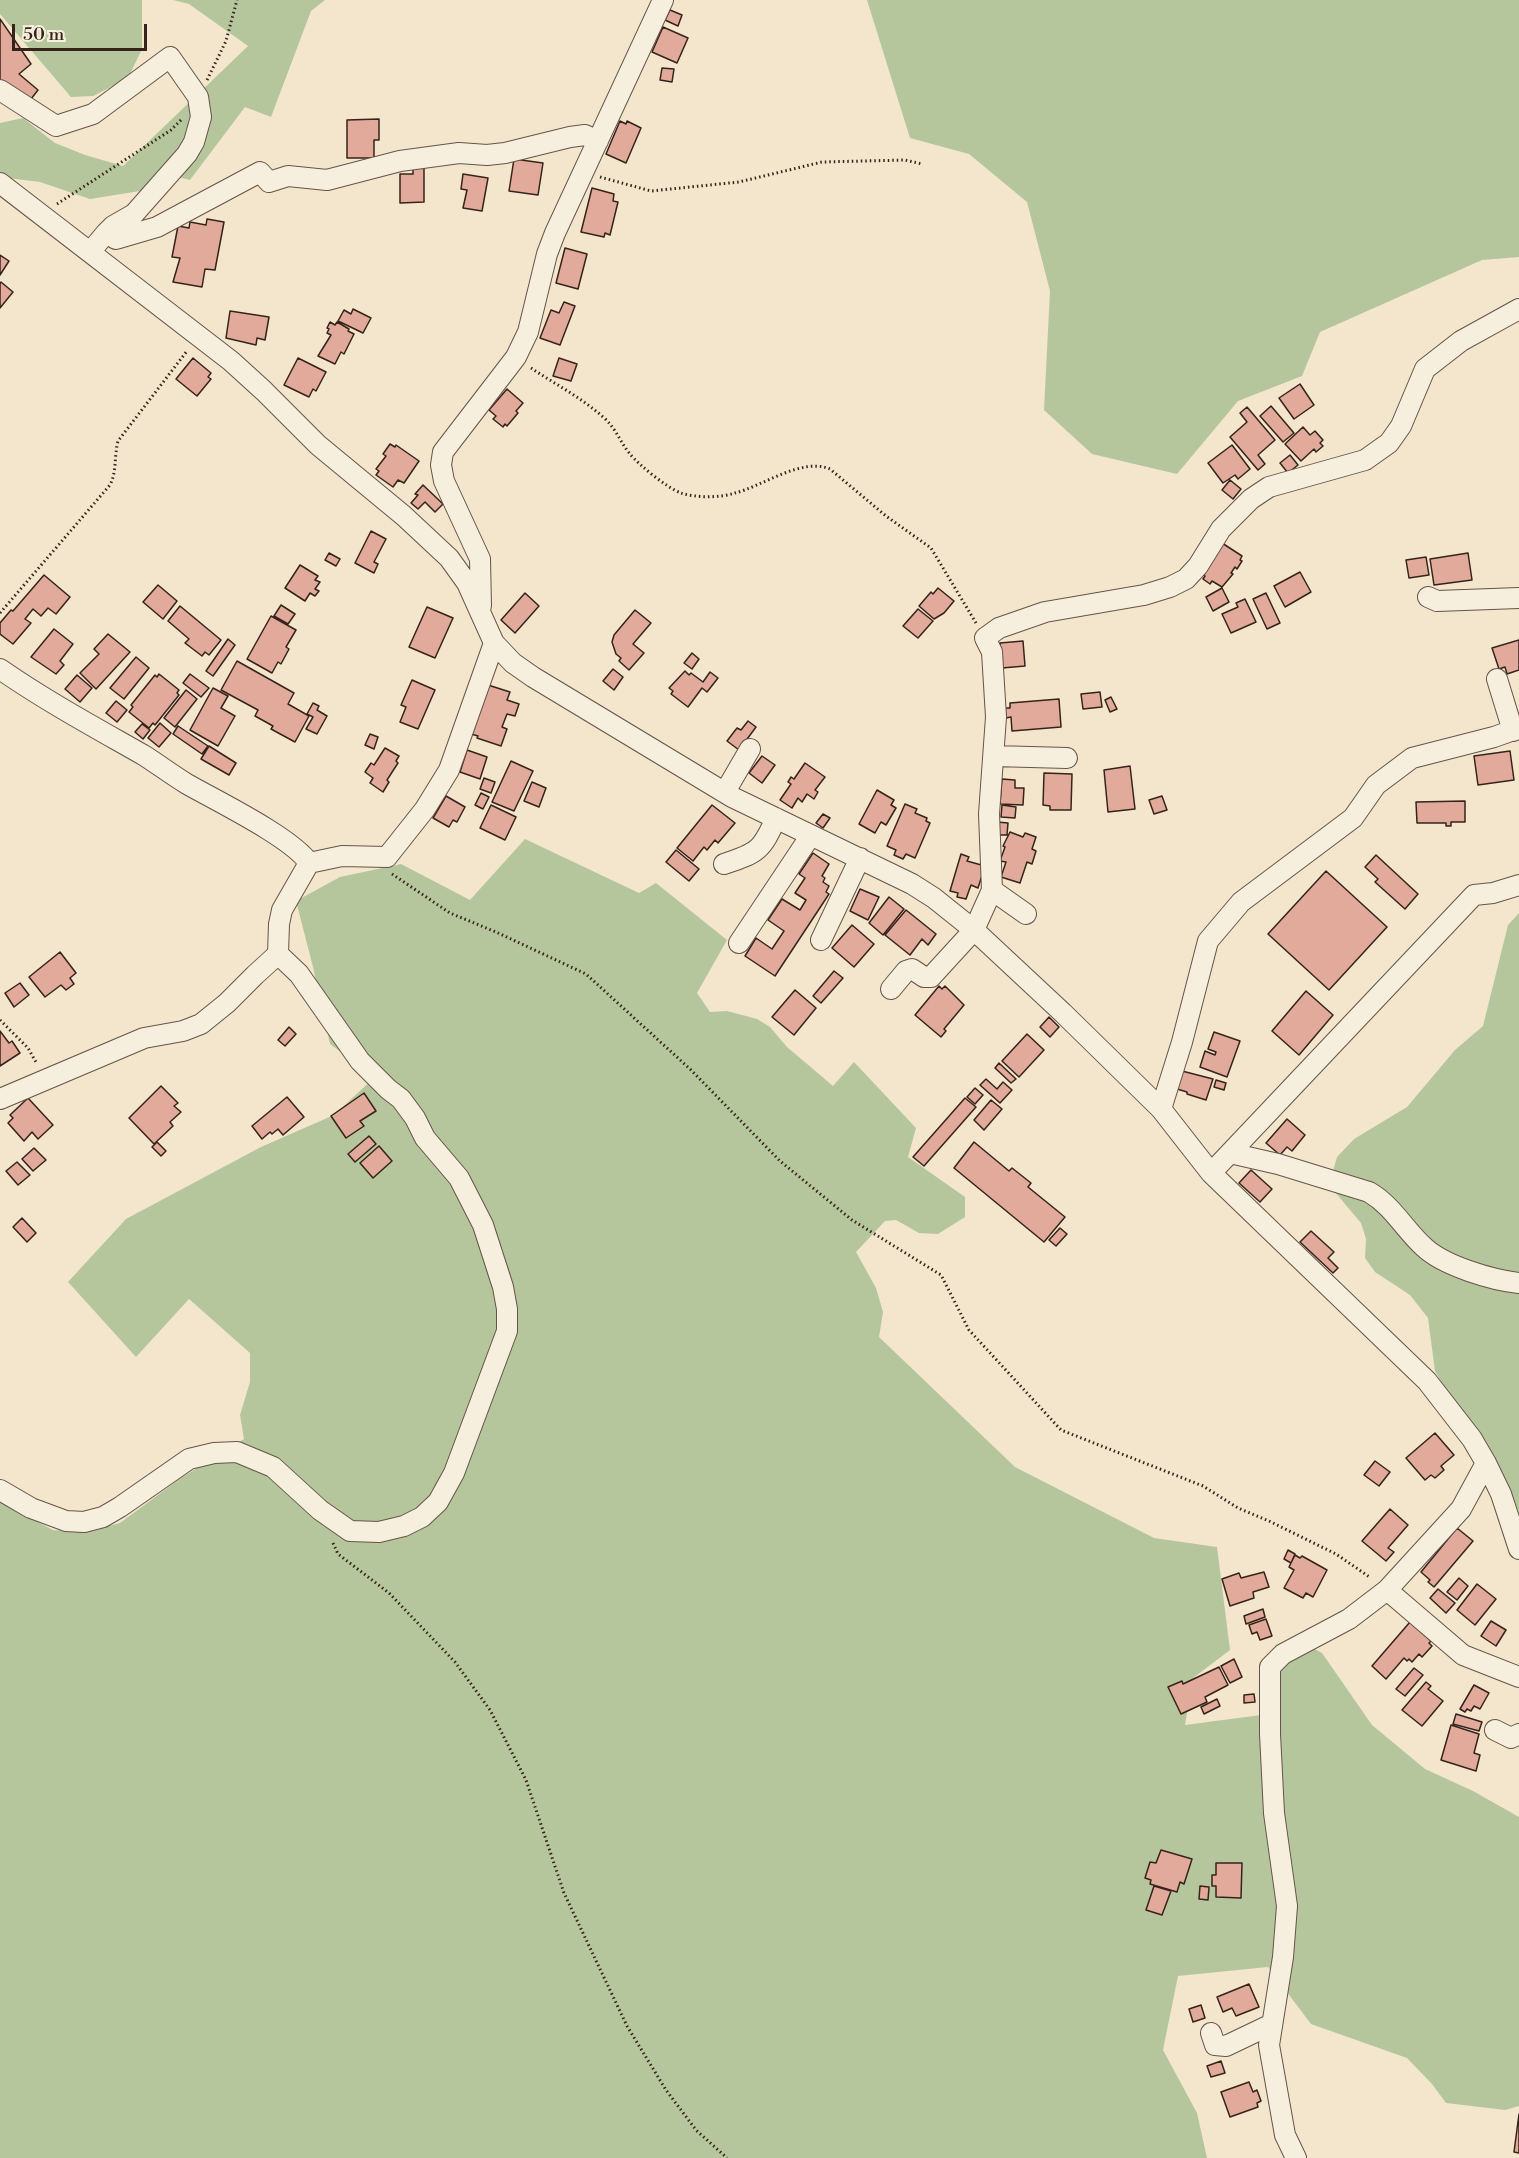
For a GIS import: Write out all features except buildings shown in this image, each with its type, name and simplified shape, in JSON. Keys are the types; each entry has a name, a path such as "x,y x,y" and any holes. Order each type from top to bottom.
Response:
{"street":[{"path":"481,610 480,559 444,481 441,465 443,452 516,357 528,332 547,254 555,233 663,0"},
{"path":"0,90 56,126 93,114 170,57 198,97 201,117 188,154 134,214 113,226 90,252"},
{"path":"106,233 116,239 157,226 260,172 269,182 288,176 327,180 417,158 459,153 487,155 505,153 585,135 598,141"},
{"path":"0,183 199,335 264,391 318,445 404,516 449,558 467,583 494,643 513,663 724,792 902,879 934,898 974,930 1161,1109 1211,1173 1426,1381 1472,1439 1486,1463 1501,1494 1519,1549"},
{"path":"891,988 906,971 912,969 924,977 931,977 974,930 992,890 989,814 996,717 992,652 985,638 999,628 1045,612 1143,595 1170,587 1186,579 1198,566 1221,528 1251,499 1269,486 1365,460 1389,443 1401,426 1425,369 1461,341 1519,309"},
{"path":"1428,597 1437,601 1519,598"},
{"path":"0,1099 144,1038 183,1031 201,1024 227,1003 278,954 282,910 309,863 342,856 387,857 425,809 449,770 494,643"},
{"path":"0,669 184,782 256,822 303,854 309,863"},
{"path":"1161,1109 1208,941 1241,902 1353,818 1376,785 1412,758 1516,730 1497,679"},
{"path":"724,792 750,749"},
{"path":"993,756 1067,758"},
{"path":"724,864 751,855 766,841 776,818"},
{"path":"739,943 811,835"},
{"path":"821,940 860,858"},
{"path":"1211,1173 1474,895 1493,893 1519,885"},
{"path":"992,890 1026,914"},
{"path":"0,1490 31,1508 66,1521 84,1522 103,1517 120,1507 189,1459 214,1453 237,1452 273,1467 320,1510 350,1531 379,1532 404,1526 422,1517 438,1502 454,1473 507,1331 507,1309 503,1287 483,1225 459,1178 425,1138 408,1108 360,1061 298,974 278,954"},
{"path":"1230,1153 1278,1164 1369,1192 1382,1200 1425,1248 1440,1258 1481,1274 1519,1283"},
{"path":"1296,2158 1285,2135 1269,2045 1284,1957 1287,1906 1274,1813 1270,1734 1270,1667 1283,1653 1349,1619 1387,1590 1461,1509 1486,1463"},
{"path":"1387,1590 1463,1655 1519,1677"},
{"path":"1495,1730 1511,1738 1519,1734"},
{"path":"1211,2033 1215,2045 1226,2046 1272,2024"}],"path":[{"path":"40,215 171,130 188,113 226,40 237,0"},
{"path":"584,173 651,191 739,182 822,162 905,160 922,164"},
{"path":"0,614 110,486 115,472 115,452 118,441 199,335"},
{"path":"516,357 603,416 616,429 631,455 670,488 682,493 717,497 736,493 808,466 822,466 830,469 886,516 931,548 985,638"},
{"path":"387,857 392,876 450,913 586,974 690,1069 780,1161 852,1220 941,1275 969,1330 1061,1430 1203,1486 1238,1508 1336,1554 1387,1590"},
{"path":"0,1020 28,1048 47,1079"},
{"path":"333,1543 338,1554 389,1593 455,1662 490,1710 526,1780 564,1893 627,2026 666,2090 696,2130 727,2158"}],"green space":[{"path":"0,0 142,0 142,49 128,78 93,96 71,97 0,14"},
{"path":"173,0 325,0 311,11 271,117 245,107 190,180 158,172 140,191 90,199 40,182 8,178 0,172 0,123 23,118 55,143 123,166 248,46 189,4"},
{"path":"867,0 1519,0 1519,257 1482,260 1320,332 1302,376 1238,401 1177,474 1092,454 1044,410 1050,291 1027,202 969,154 910,138"},
{"path":"525,839 639,893 656,883 727,940 697,993 710,1012 727,1011 757,1019 770,1027 787,1047 833,1086 854,1062 916,1128 908,1157 965,1197 965,1217 938,1234 919,1233 896,1220 885,1221 856,1252 876,1288 883,1312 879,1337 1015,1467 1154,1538 1217,1547 1230,1650 1193,1678 1185,1725 1261,1715 1278,1684 1282,1668 1294,1654 1311,1647 1322,1653 1372,1725 1425,1769 1473,1791 1519,1817 1519,2106 1505,2110 1446,2103 1432,2084 1407,2058 1311,2024 1268,1967 1178,1976 1163,2050 1197,2113 1207,2158 0,2158 0,1502 53,1530 85,1532 120,1523 181,1478 244,1439 240,1415 250,1382 250,1353 189,1299 136,1357 68,1282 126,1219 261,1147 334,1115 375,1077 330,1044 296,901 340,877 401,864 470,900"},
{"path":"1519,913 1519,1518 1435,1371 1428,1318 1410,1295 1375,1272 1365,1258 1366,1239 1361,1223 1329,1185 1337,1157 1354,1139 1407,1107 1455,1050 1483,1026 1508,925"}]}
